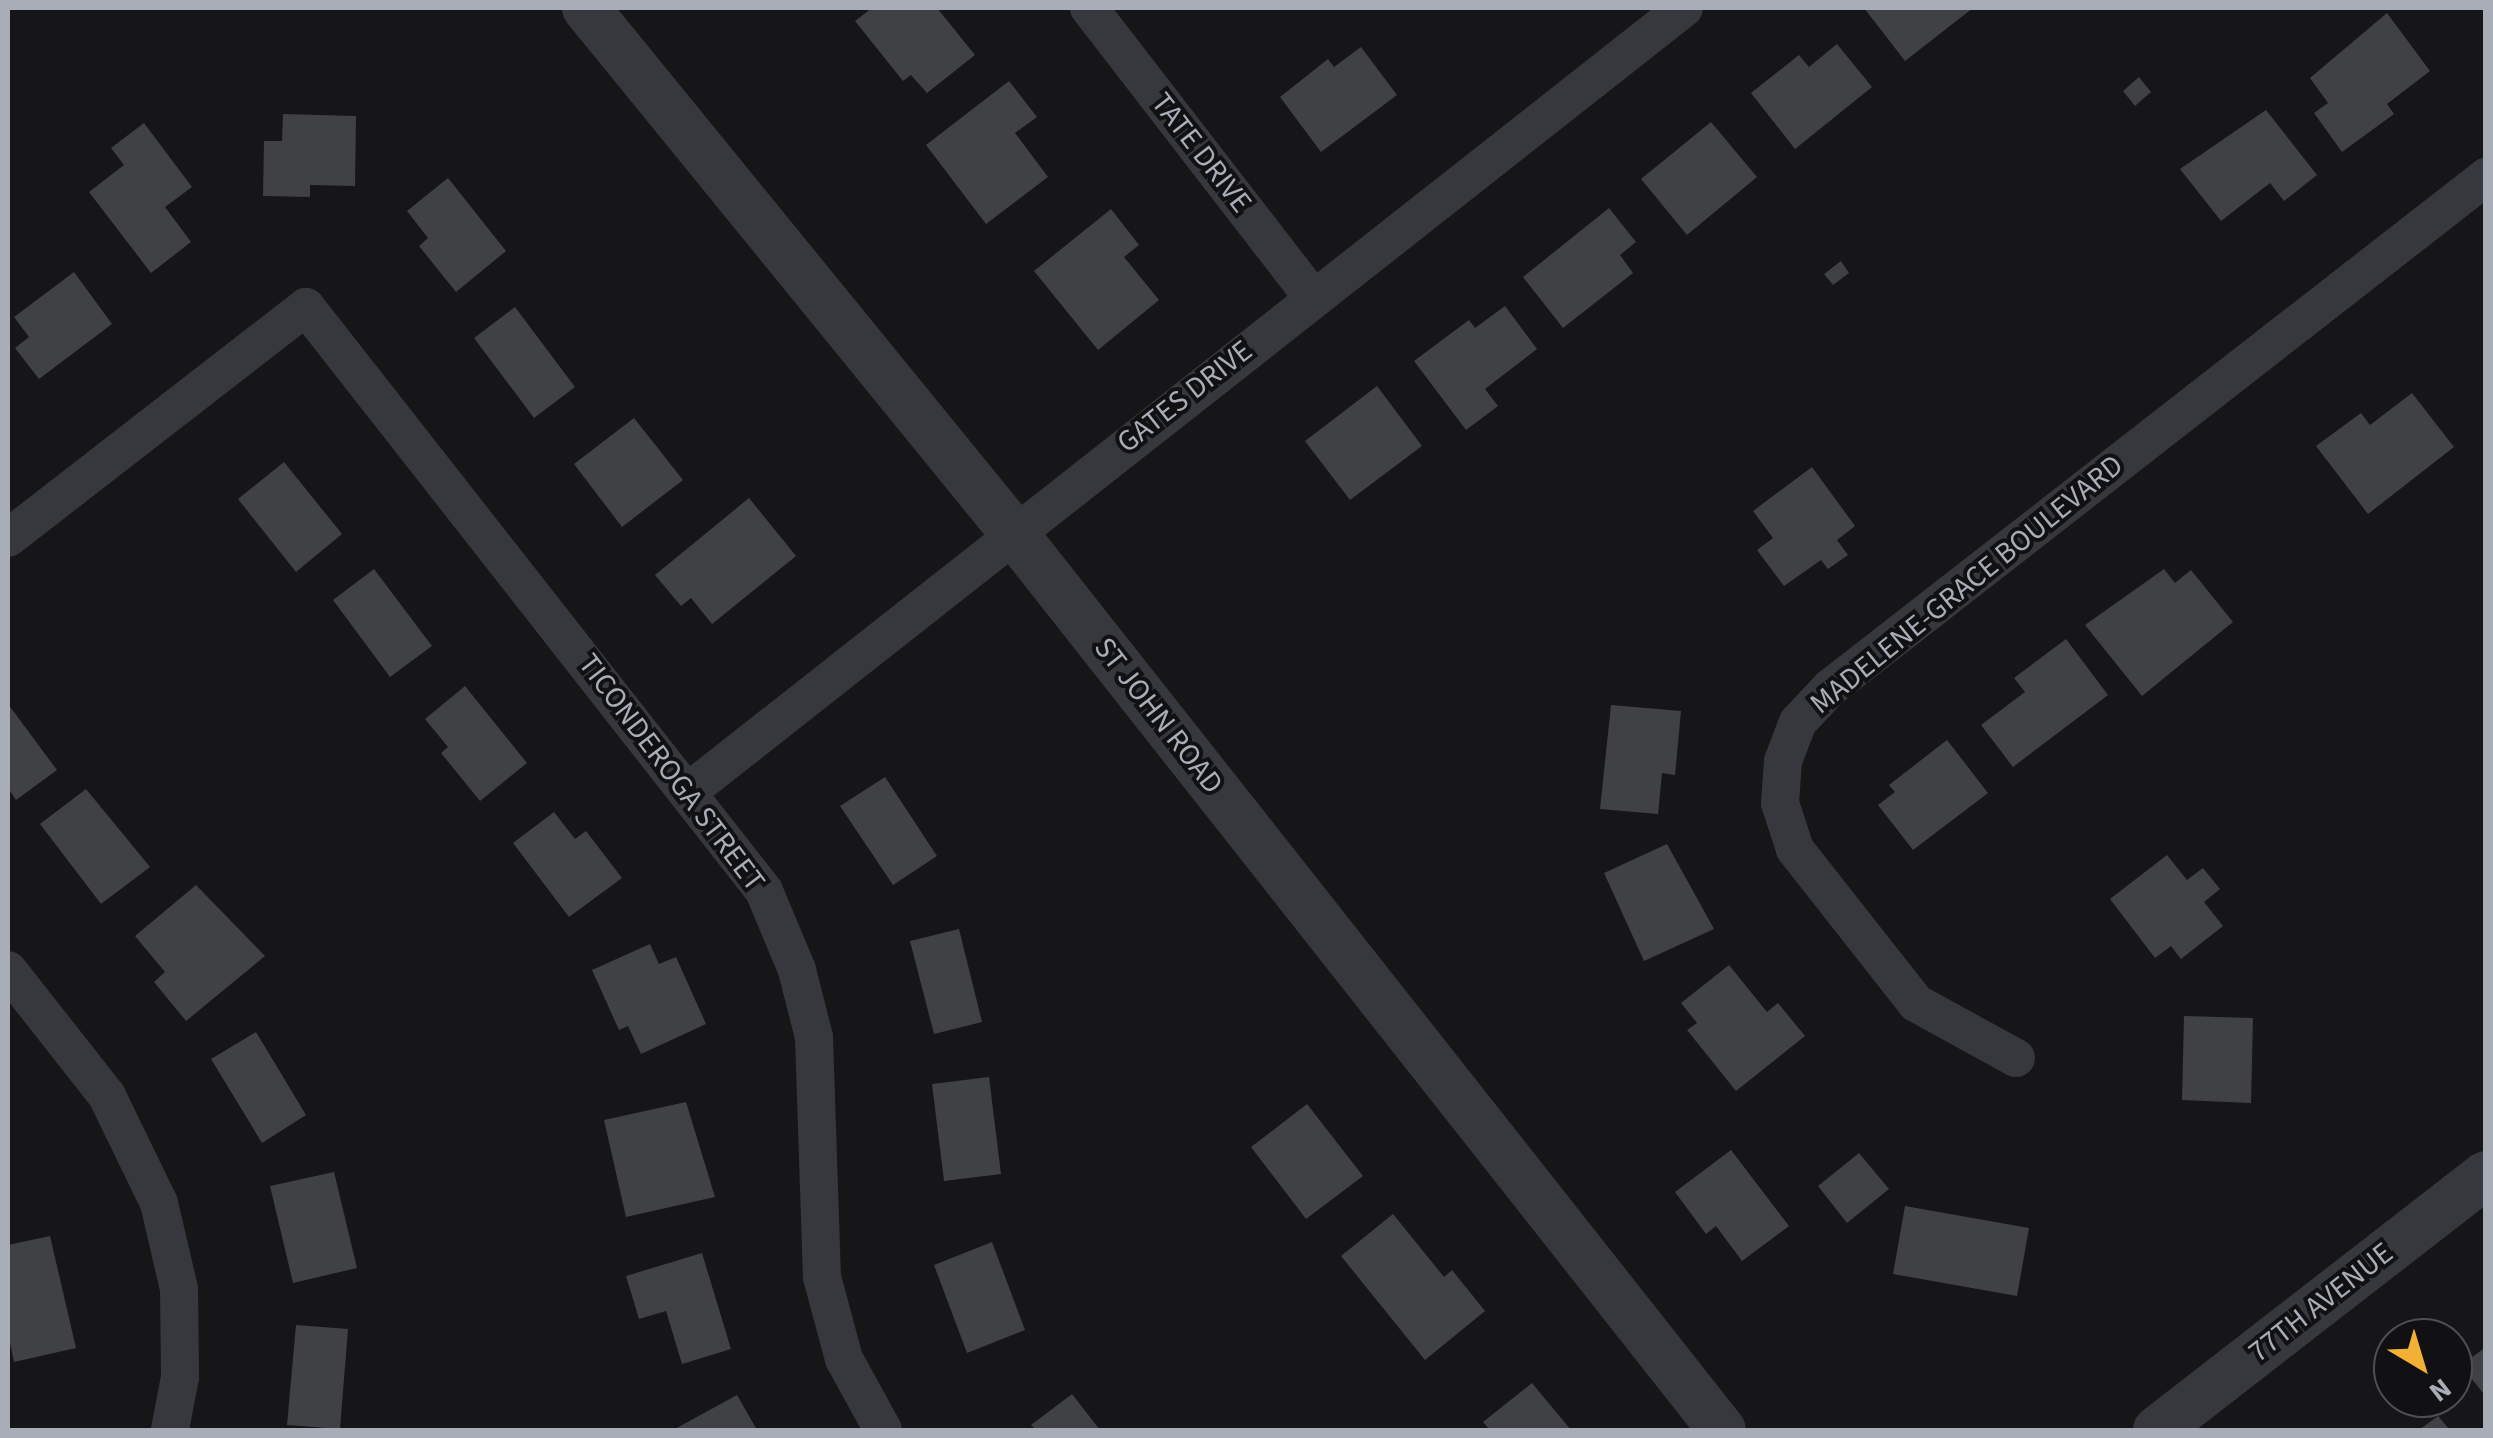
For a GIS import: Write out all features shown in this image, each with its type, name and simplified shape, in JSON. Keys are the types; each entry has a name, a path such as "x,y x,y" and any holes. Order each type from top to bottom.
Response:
{"street":[{"name":"ST JOHN ROAD","path":"586,8 1013,532 1722,1430"},
{"name":"TATE DRIVE","path":"1089,8 1314,298"},
{"name":"GATES DRIVE","path":"689,791 1013,532 1684,8"},
{"name":"MADELENE-GRACE BOULEVARD","path":"2016,1058 1916,1004 1794,849 1780,803 1783,760 1798,722 1830,688 2486,177"},
{"name":"TICONDEROGA STREET","path":"8,538 306,308 764,891 797,970 814,1037 822,1277 844,1358 884,1430"},
{"path":"8,970 107,1096 159,1203 179,1288 180,1377 170,1430"},
{"name":"77TH AVENUE","path":"2156,1430 2486,1175"}],"building":[{"path":"872,8 937,8 975,55 927,93 911,75 903,81 855,21"},
{"path":"1864,8 1973,8 1905,61"},
{"path":"2387,13 2430,71 2387,104 2394,114 2342,152 2314,113 2328,103 2310,78"},
{"path":"1837,44 1872,87 1795,149 1751,93 1799,55 1809,67"},
{"path":"1361,47 1397,95 1321,152 1280,97 1328,59 1334,67"},
{"path":"2139,77 2151,92 2135,106 2123,91"},
{"path":"1009,81 1037,117 1015,133 1048,177 986,224 926,145"},
{"path":"2266,110 2317,175 2284,201 2270,183 2221,221 2180,169"},
{"path":"283,114 356,116 355,186 310,185 310,197 263,196 264,141 282,141"},
{"path":"1711,122 1757,177 1687,235 1641,179"},
{"path":"144,123 192,187 165,207 191,242 151,273 89,192 124,165 111,148"},
{"path":"448,178 506,251 456,292 419,246 428,238 407,211"},
{"path":"1609,208 1636,242 1620,255 1633,273 1563,328 1523,277"},
{"path":"1111,209 1139,245 1124,257 1159,300 1098,350 1034,271"},
{"path":"1841,261 1849,273 1833,285 1824,274"},
{"path":"74,272 112,324 39,379 15,348 29,337 14,317"},
{"path":"1505,306 1537,349 1485,389 1498,406 1466,430 1414,361 1469,320 1475,328"},
{"path":"515,307 575,387 534,418 474,338"},
{"path":"1377,386 1422,446 1350,500 1305,441"},
{"path":"2412,393 2454,447 2368,514 2316,446 2361,413 2370,425"},
{"path":"634,418 683,480 622,527 574,464"},
{"path":"284,462 342,534 296,572 238,499"},
{"path":"1812,467 1855,526 1837,540 1848,555 1828,569 1821,560 1784,586 1757,550 1773,538 1753,511"},
{"path":"749,498 796,556 712,624 691,598 681,606 655,575"},
{"path":"374,569 432,646 390,677 333,600"},
{"path":"2164,569 2175,583 2191,570 2233,622 2142,696 2085,625"},
{"path":"2066,639 2108,695 2013,767 1981,725 2025,692 2014,678"},
{"path":"465,686 527,763 480,801 441,753 448,747 425,719"},
{"path":"8,704 57,770 16,800 8,788"},
{"path":"1611,705 1681,711 1675,775 1662,773 1658,814 1600,809"},
{"path":"1947,740 1988,793 1913,850 1878,805 1895,792 1889,785"},
{"path":"885,777 937,856 893,885 840,806"},
{"path":"86,789 150,867 101,904 40,824"},
{"path":"554,812 575,839 586,831 622,878 569,917 513,843"},
{"path":"1667,844 1714,929 1644,961 1604,873"},
{"path":"2167,855 2187,880 2203,868 2220,889 2204,902 2223,926 2181,959 2171,946 2155,958 2110,899"},
{"path":"196,885 265,956 186,1021 154,982 165,972 135,936"},
{"path":"959,929 982,1022 934,1034 910,941"},
{"path":"650,944 659,964 676,957 706,1024 641,1054 628,1026 619,1030 592,970"},
{"path":"1729,965 1767,1012 1778,1003 1805,1036 1736,1091 1687,1030 1697,1023 1681,1003"},
{"path":"2184,1016 2253,1018 2251,1103 2182,1100"},
{"path":"256,1032 306,1115 262,1143 211,1059"},
{"path":"989,1077 1001,1174 944,1181 932,1084"},
{"path":"686,1102 715,1197 626,1217 604,1120"},
{"path":"1307,1104 1363,1176 1306,1219 1251,1147"},
{"path":"1731,1150 1789,1226 1742,1261 1716,1226 1706,1234 1675,1192"},
{"path":"1859,1153 1889,1189 1847,1223 1818,1186"},
{"path":"334,1172 357,1268 293,1283 270,1186"},
{"path":"1905,1206 2029,1228 2017,1296 1893,1274"},
{"path":"1393,1214 1444,1277 1452,1270 1485,1311 1425,1360 1341,1256"},
{"path":"50,1236 76,1348 14,1362 8,1333 8,1245"},
{"path":"992,1242 1025,1330 967,1353 934,1265"},
{"path":"702,1253 731,1349 682,1364 666,1311 639,1319 626,1276"},
{"path":"296,1325 348,1329 340,1429 287,1425"},
{"path":"2486,1347 2486,1397 2473,1380 2473,1356"},
{"path":"1532,1383 1571,1430 1490,1430 1483,1422"},
{"path":"1072,1394 1100,1430 1036,1430 1031,1425"},
{"path":"737,1395 757,1430 673,1430"},
{"path":"2440,1418 2450,1430 2419,1430"}]}
